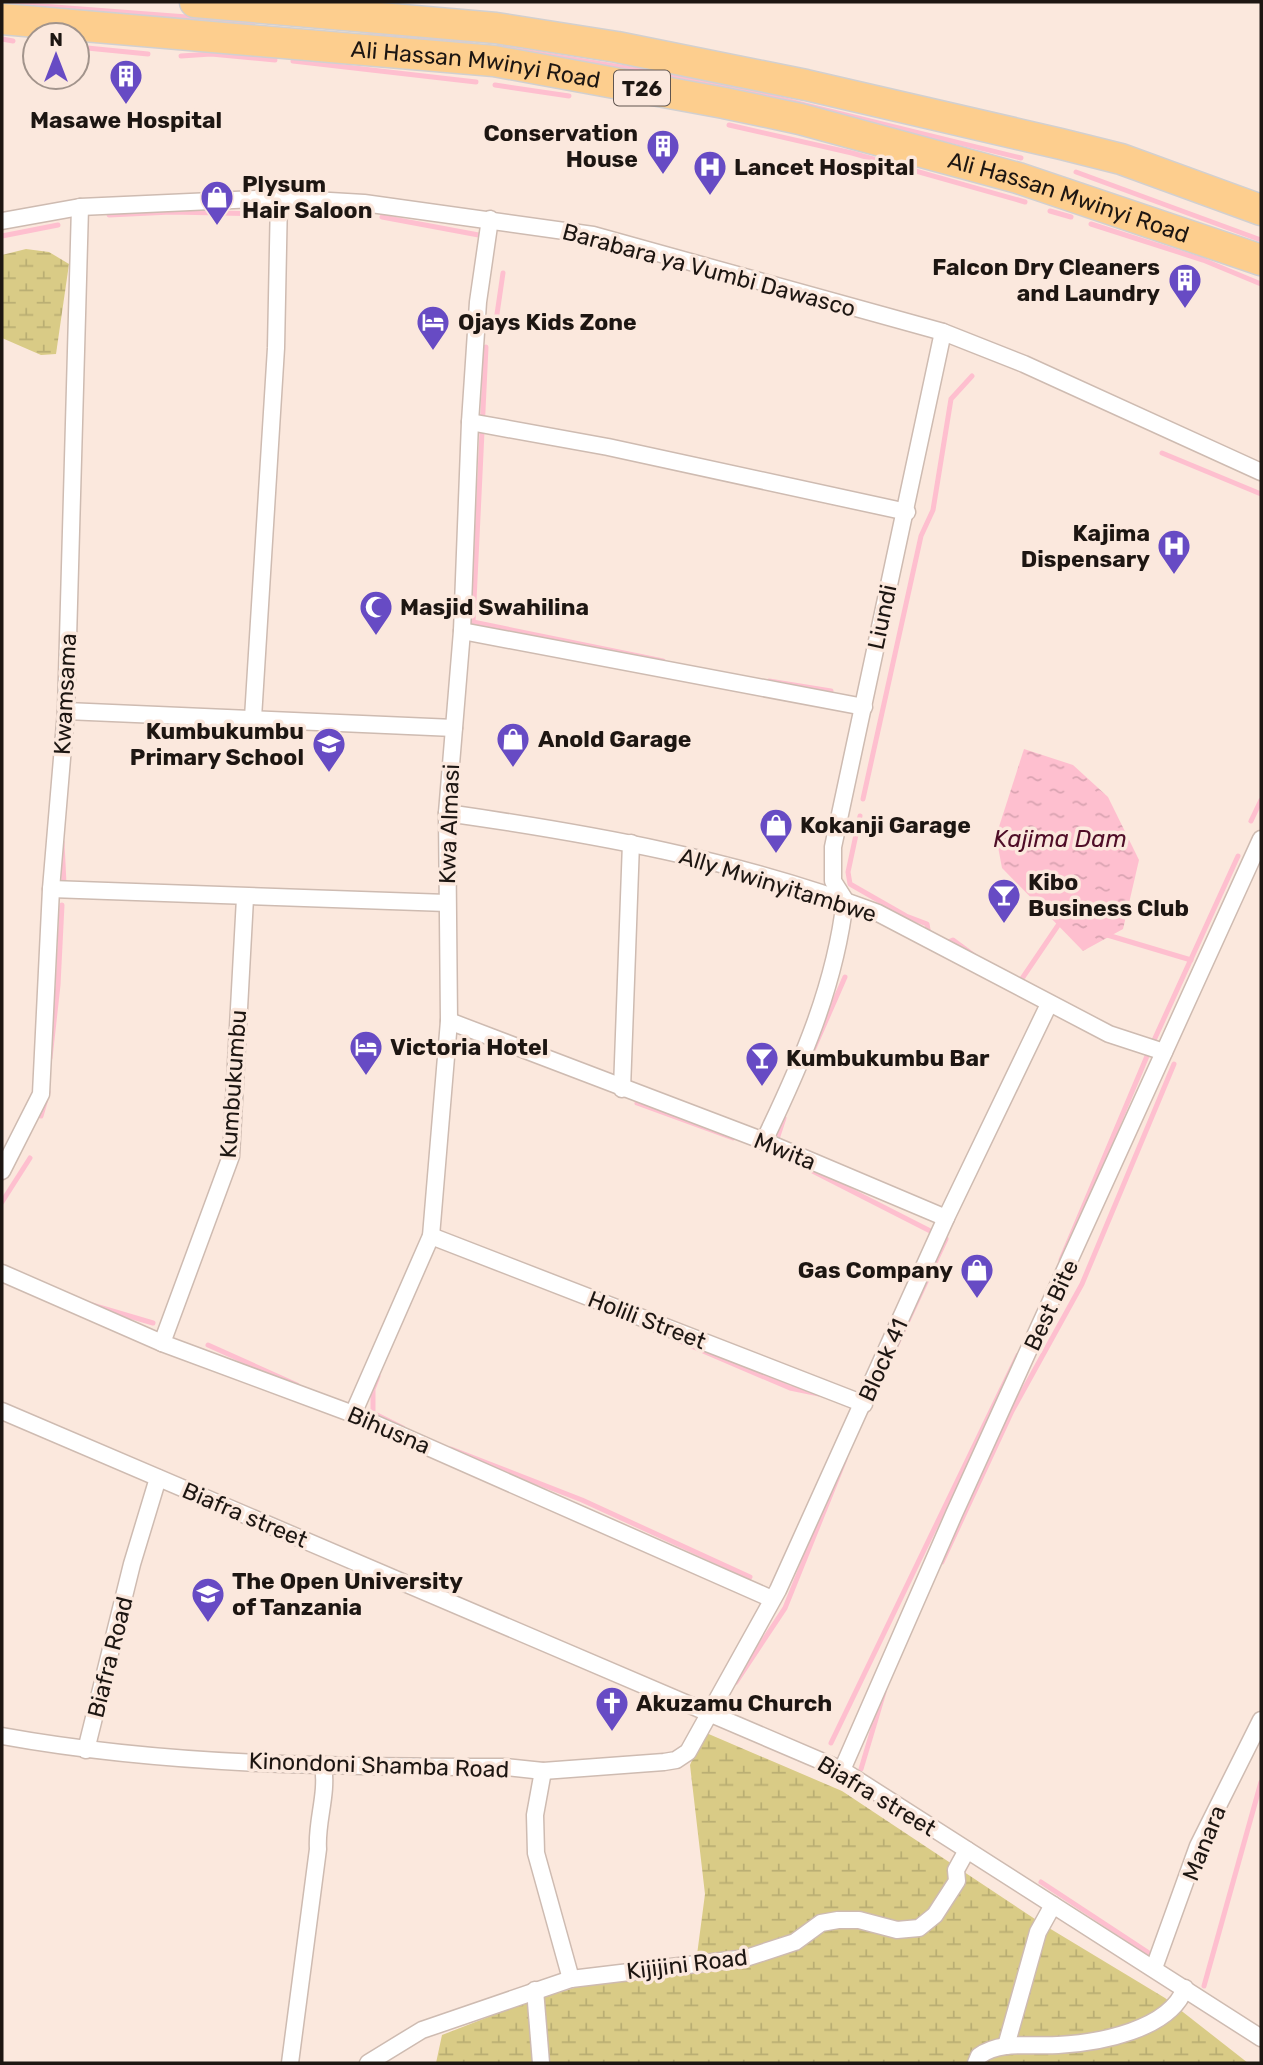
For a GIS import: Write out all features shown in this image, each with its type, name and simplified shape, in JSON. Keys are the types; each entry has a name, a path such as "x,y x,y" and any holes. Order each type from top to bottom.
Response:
{"highway":[{"name":"Ali Hassan Mwinyi Road","path":"195,2 496,28 631,50 807,85 1121,159 1261,210"},
{"name":"Ali Hassan Mwinyi Road","path":"2,19 494,61 724,103 800,119 1018,178 1261,260"}],"street":[{"name":"Barabara ya Vumbi Dawasco","path":"2,221 80,207 279,198 364,203 593,235 943,332 1036,369 1261,472"},
{"path":"253,718 275,373 279,198"},
{"name":"Kwamsama","path":"2,1171 41,1094 51,889 66,711 80,207"},
{"name":"Kwa Almasi","path":"353,1414 431,1236 449,1021 447,813 462,631 470,422 478,302 490,219"},
{"name":"Liundi","path":"845,900 833,881 834,847 943,332"},
{"path":"470,422 621,449 907,512"},
{"path":"462,631 864,707"},
{"path":"66,711 454,728"},
{"name":"Ally Mwinyitambwe","path":"447,813 631,843 772,878 845,900 877,913 1109,1034 1164,1052"},
{"name":"Best Bite","path":"842,1770 1261,839"},
{"path":"622,1089 631,843"},
{"path":"51,889 245,898 447,903"},
{"name":"Kumbukumbu","path":"162,1343 231,1156 245,898"},
{"path":"764,1141 818,1020 832,974 845,900"},
{"name":"Block 41","path":"543,1771 676,1760 688,1752 772,1599 864,1404 946,1218 1049,1004"},
{"name":"Mwita","path":"449,1021 764,1141 946,1218"},
{"name":"Holili Street","path":"431,1236 864,1404"},
{"name":"Bihusna","path":"2,1273 162,1343 353,1414 772,1599"},
{"name":"Biafra street","path":"2,1411 842,1770 1261,2038"},
{"name":"Biafra Road","path":"86,1749 132,1564 158,1478"},
{"name":"Manara","path":"1154,1968 1198,1846 1261,1720"},
{"name":"Kinondoni Shamba Road","path":"2,1736 111,1754 323,1765 506,1767 543,1771 535,1815 537,1860 563,1939 565,1962 571,1979"},
{"path":"290,2063 318,1849 317,1835 325,1796 323,1765"},
{"name":"Kijijini Road","path":"368,2063 422,2030 571,1979 746,1958 796,1942 821,1923 838,1920 859,1920 897,1930 919,1928 935,1915 957,1881 956,1870 967,1850"},
{"path":"1006,2046 1038,1932 1054,1905"},
{"path":"976,2063 979,2056 988,2050 1006,2046 1060,2045 1112,2038 1156,2020 1178,2004 1185,1988"},
{"path":"535,1990 541,2063"}],"green space":[{"path":"26,249 49,252 69,264 56,354 41,355 2,338 2,255"},
{"path":"704,1732 842,1791 1044,1925 1165,1998 1248,2063 436,2063 442,2035 527,2002 601,1980 695,1970 705,1894 690,1765"}],"water":[{"name":"Kajima Dam","path":"1024,749 1073,765 1108,797 1139,860 1123,929 1083,951 1002,868 996,836"}],"waterway":[{"path":"2,3 253,22"},
{"path":"364,31 471,44"},
{"path":"2,39 13,41"},
{"path":"498,47 712,82 1021,158"},
{"path":"91,48 148,54"},
{"path":"181,56 211,54 275,60"},
{"path":"293,61 476,82"},
{"path":"495,85 569,96"},
{"path":"729,125 852,153 1025,202"},
{"path":"1076,172 1261,240"},
{"path":"1050,211 1071,217"},
{"path":"109,215 171,212 268,214"},
{"path":"382,217 484,236"},
{"path":"1091,224 1203,260 1261,284"},
{"path":"2,236 58,225"},
{"path":"497,314 503,273"},
{"path":"486,347 473,622 663,661"},
{"path":"863,799 921,536 933,510 951,399 972,376"},
{"path":"1162,453 1261,494"},
{"path":"769,681 831,691"},
{"path":"1251,821 1261,800"},
{"path":"860,816 848,872 850,884 906,916 927,924 929,935"},
{"path":"62,842 64,884"},
{"path":"1061,1260 1150,1049 1238,856"},
{"path":"50,1058 58,985 62,905"},
{"path":"1019,983 1061,921"},
{"path":"1104,934 1191,960"},
{"path":"946,943 953,940 976,957"},
{"path":"810,1057 845,977"},
{"path":"942,1562 1012,1411 1082,1284 1174,1064"},
{"path":"41,1116 48,1092"},
{"path":"637,1103 733,1138"},
{"path":"775,1145 784,1118"},
{"path":"2,1202 30,1158"},
{"path":"791,1160 946,1239 883,1374"},
{"path":"92,1305 153,1323"},
{"path":"675,1339 790,1388 819,1394"},
{"path":"208,1345 297,1385"},
{"path":"831,1743 1018,1355"},
{"path":"378,1376 373,1389 373,1413 403,1428"},
{"path":"451,1449 582,1500 750,1577"},
{"path":"736,1682 785,1608 845,1459"},
{"path":"861,1769 884,1692"},
{"path":"1204,1986 1261,1782"},
{"path":"1041,1882 1152,1955"}],"place":[{"name":"Masawe Hospital","path":"126,106"},
{"name":"Conservation House","path":"663,176"},
{"name":"Lancet Hospital","path":"710,197"},
{"name":"Plysum Hair Saloon","path":"217,227"},
{"name":"Falcon Dry Cleaners and Laundry","path":"1185,310"},
{"name":"Ojays Kids Zone","path":"433,352"},
{"name":"Kajima Dispensary","path":"1174,576"},
{"name":"Masjid Swahilina","path":"376,637"},
{"name":"Anold Garage","path":"513,769"},
{"name":"Kumbukumbu Primary School","path":"329,774"},
{"name":"Kokanji Garage","path":"776,855"},
{"name":"Kibo Business Club","path":"1004,925"},
{"name":"Victoria Hotel","path":"366,1077"},
{"name":"Kumbukumbu Bar","path":"762,1088"},
{"name":"Gas Company","path":"977,1300"},
{"name":"The Open University of Tanzania","path":"208,1624"},
{"name":"Akuzamu Church","path":"612,1733"}]}
